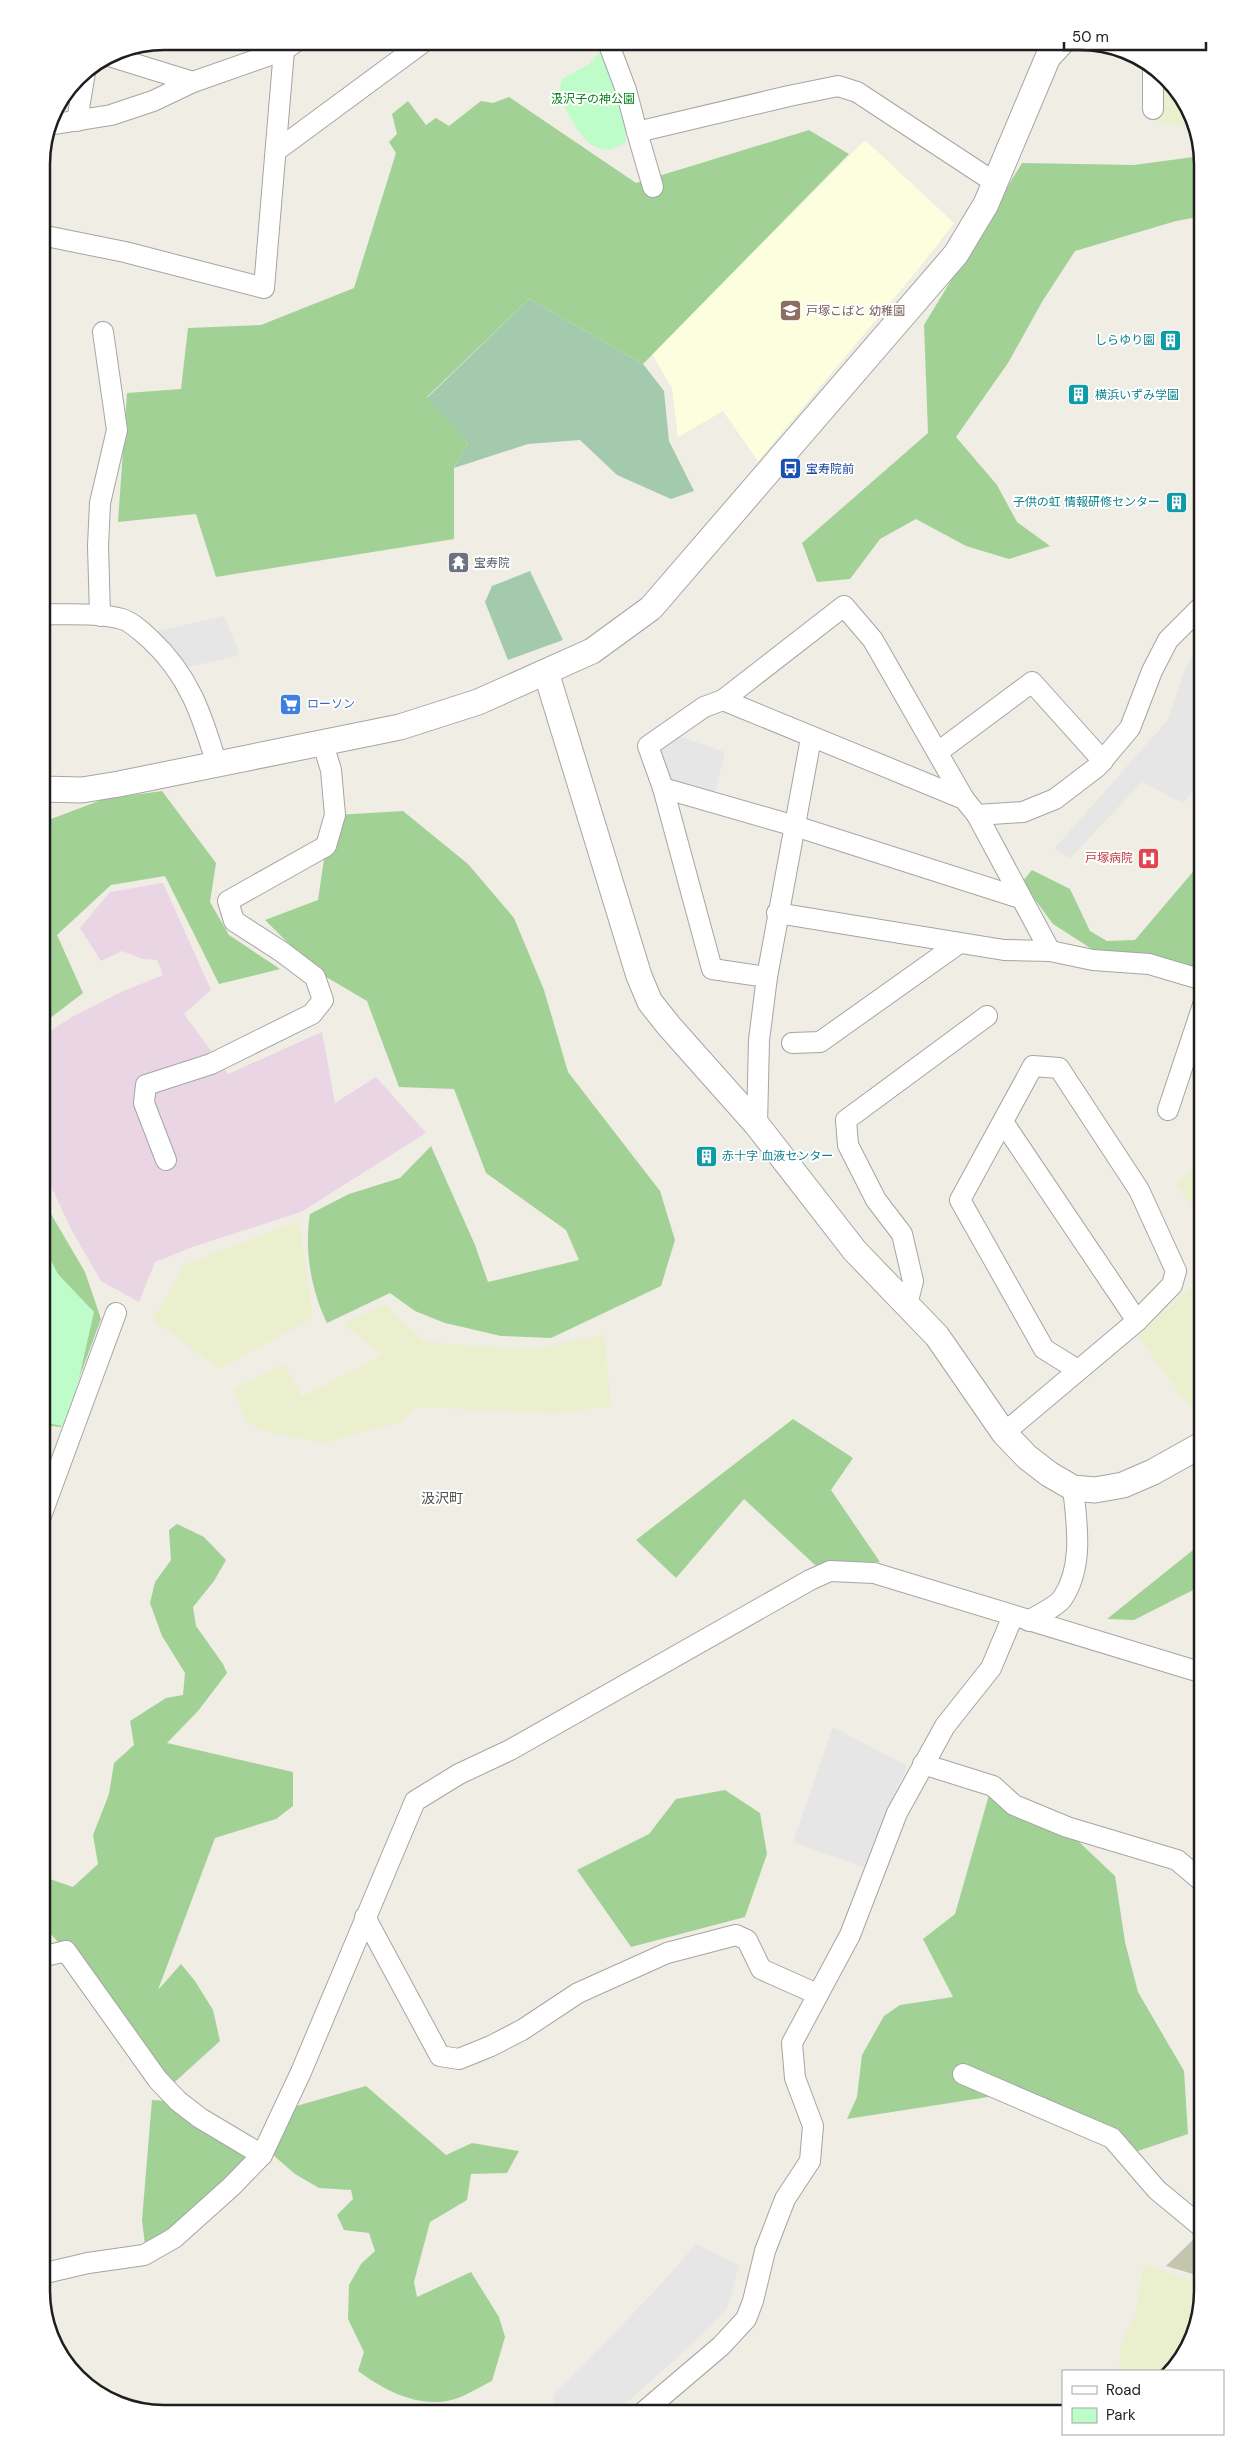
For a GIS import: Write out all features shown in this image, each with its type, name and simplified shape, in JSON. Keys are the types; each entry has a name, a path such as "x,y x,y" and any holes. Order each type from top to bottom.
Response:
{"street":[{"path":"58,124 111,115 153,101 193,82 272,50"},
{"path":"50,241 125,252 264,288 286,50"},
{"path":"276,151 413,50"},
{"path":"614,50 654,187"},
{"path":"50,789 82,790 323,744 400,727 446,714 592,651 651,608 956,254 986,204 1048,57 1055,50"},
{"path":"120,59 193,82"},
{"path":"1153,76 1153,109"},
{"path":"77,121 84,83"},
{"path":"637,132 838,86 856,92 994,182"},
{"path":"100,616 98,546 100,503 117,430 103,332"},
{"path":"767,977 712,969 663,788 648,746 704,707 723,700 844,606 873,640 964,799 977,815 1050,951"},
{"path":"50,614 100,616 123,620 142,631 162,650 183,676 202,714 218,764"},
{"path":"977,815 1023,812 1056,800 1103,761 1130,728 1152,671 1168,640 1194,614"},
{"path":"546,672 639,976 650,1002 668,1026 757,1125 855,1251 937,1336 1004,1433 1035,1463 1073,1488 1096,1490 1122,1485 1153,1472 1194,1449"},
{"path":"938,752 1032,682 1103,761"},
{"path":"723,700 810,738 964,799"},
{"path":"757,1125 758,1040 777,912 795,826 810,738"},
{"path":"166,1160 144,1103 146,1085 211,1064 312,1014 323,1000 315,977 282,952 234,921 228,901 326,846 335,815 331,770 323,744"},
{"path":"663,788 795,826 1020,898"},
{"path":"777,912 958,944 1004,950 1050,951 1093,960 1148,964 1194,977"},
{"path":"792,1043 820,1042 958,944"},
{"path":"907,1305 913,1281 902,1234 876,1200 848,1145 846,1120 987,1016"},
{"path":"1168,1110 1194,1032"},
{"path":"1004,1433 1137,1321 1172,1285 1176,1271 1139,1190 1059,1068 1033,1066 960,1200 1044,1349 1078,1370"},
{"path":"1003,1122 1137,1321"},
{"path":"50,1492 116,1313"},
{"path":"652,2405 721,2346 746,2319 753,2301 765,2251 785,2199 810,2161 813,2126 795,2078 792,2042 850,1935 897,1813 945,1726 992,1668 1021,1618 1061,1600 1070,1583 1077,1556 1078,1524 1073,1488"},
{"path":"50,2272 152,2252 174,2238 262,2155 298,2081 414,1801 459,1774 510,1750 823,1574 830,1571 874,1573 1194,1670"},
{"path":"923,1764 992,1786 1014,1805 1067,1827 1177,1860 1194,1874"},
{"path":"365,1917 440,2056 459,2059 491,2046 522,2030 578,1993 667,1953 736,1935 747,1940 761,1970 817,1994"},
{"path":"50,1954 66,1951 158,2080 178,2101 200,2118 262,2155"},
{"path":"963,2074 1112,2138 1157,2190 1194,2221"}],"shaded area":[{"path":"1159,83 1179,107 1187,125 1158,123"},
{"name":"戸塚こばと 幼稚園","path":"865,140 954,223 920,267 758,461 723,411 678,437 672,388 652,354"},
{"path":"529,299 643,364 664,391 669,441 694,491 671,499 617,475 580,440 528,444 454,468 468,443 427,398"},
{"path":"530,571 563,640 508,660 485,602 492,586"},
{"path":"224,616 240,655 185,668 154,632"},
{"path":"1194,653 1194,790 1183,803 1142,782 1070,858 1054,849 1168,720 1183,674"},
{"path":"678,736 725,752 715,792 665,779 656,746 668,737 675,740"},
{"path":"163,883 211,990 184,1014 228,1074 322,1032 335,1103 376,1077 426,1133 301,1212 192,1247 155,1262 139,1302 101,1281 71,1229 50,1184 50,1031 72,1017 119,993 163,975 157,960 143,959 122,951 101,961 80,928 110,892"},
{"path":"1194,1169 1194,1208 1176,1185"},
{"path":"299,1221 312,1311 311,1319 219,1369 153,1319 184,1265"},
{"path":"1194,1284 1194,1405 1190,1407 1138,1336"},
{"path":"385,1304 425,1342 531,1350 604,1334 611,1406 559,1413 414,1407 402,1422 322,1443 261,1430 247,1421 233,1389 284,1364 302,1397 382,1355 343,1324"},
{"path":"833,1727 907,1766 863,1867 793,1842"},
{"path":"1194,2239 1194,2274 1166,2266"},
{"path":"696,2244 739,2265 727,2309 699,2338 624,2405 552,2405 554,2395 654,2292"},
{"path":"1144,2264 1194,2282 1193,2306 1188,2327 1175,2354 1162,2370 1119,2370 1120,2347 1136,2313"}],"green space":[{"name":"汲沢子の神公園","path":"602,50 623,92 626,142 613,148 602,149 584,138 558,96 562,79 589,64"},
{"path":"509,97 636,183 809,130 849,154 643,364 529,299 427,397 468,443 454,468 454,539 216,577 196,514 118,522 127,393 181,389 188,328 261,325 354,288 396,153 389,142 397,134 392,114 408,101 426,125 436,118 449,126 481,101 493,103"},
{"path":"1194,157 1194,218 1176,221 1075,251 1042,302 1008,363 956,437 997,485 1017,522 1050,546 1009,559 966,546 916,519 880,539 850,579 817,582 802,543 928,433 924,325 1022,163 1134,165"},
{"path":"162,791 216,863 210,902 229,935 280,969 219,984 165,876 111,885 57,935 83,993 50,1018 50,819 104,799"},
{"path":"403,811 468,864 514,918 544,990 568,1072 660,1191 675,1240 661,1286 551,1338 501,1336 445,1323 415,1311 390,1293 327,1323 313,1284 308,1242 310,1214 349,1194 400,1178 431,1146 475,1245 488,1282 579,1260 566,1230 486,1173 454,1089 399,1087 367,1001 316,971 265,920 318,900 326,846 335,815"},
{"path":"1032,870 1070,889 1090,931 1107,941 1135,940 1194,871 1194,967 1186,975 1098,953 1053,924 1022,882"},
{"path":"50,1212 85,1272 101,1319 61,1427 50,1426"},
{"path":"50,1259 58,1274 94,1312 68,1427 50,1424"},
{"path":"793,1419 853,1458 831,1490 880,1562 815,1565 744,1499 676,1578 636,1540"},
{"path":"177,1524 204,1537 226,1560 214,1581 193,1607 196,1626 223,1664 227,1673 198,1711 167,1743 293,1772 293,1806 276,1819 215,1838 158,1990 181,1964 195,1981 213,2010 220,2041 167,2089 66,1951 50,1933 50,1879 73,1887 98,1864 93,1835 109,1794 114,1763 134,1745 130,1721 166,1698 183,1695 185,1673 162,1636 150,1603 155,1582 171,1560 169,1530"},
{"path":"1194,1549 1194,1590 1134,1620 1107,1619"},
{"path":"991,1788 1059,1823 1115,1876 1125,1942 1138,1992 1184,2071 1188,2134 1138,2151 1074,2131 1014,2093 847,2119 857,2097 862,2055 884,2016 900,2005 953,1997 923,1939 955,1914"},
{"path":"725,1790 760,1813 767,1854 745,1917 631,1947 577,1870 649,1834 676,1799"},
{"path":"366,2086 446,2155 472,2143 519,2151 507,2173 471,2174 467,2200 430,2222 414,2282 417,2297 471,2272 499,2317 505,2337 492,2381 452,2400 435,2402 411,2399 389,2390 358,2371 364,2352 348,2319 349,2285 361,2264 375,2251 369,2233 344,2230 337,2215 353,2199 351,2190 319,2188 295,2174 272,2154 281,2138 293,2107"},
{"path":"152,2100 170,2101 250,2157 185,2222 145,2245 142,2220"}],"place":[{"name":"戸塚こばと 幼稚園","path":"790,311"},
{"name":"しらゆり園","path":"1171,340"},
{"name":"横浜いずみ学園","path":"1079,395"},
{"name":"宝寿院前","path":"790,469"},
{"name":"子供の虹 情報研修センター","path":"1176,502"},
{"name":"宝寿院","path":"458,563"},
{"name":"ローソン","path":"291,704"},
{"name":"戸塚病院","path":"1149,858"},
{"name":"赤十字 血液センター","path":"706,1156"}],"district":[{"name":"汲沢町","path":"442,1498"}]}
